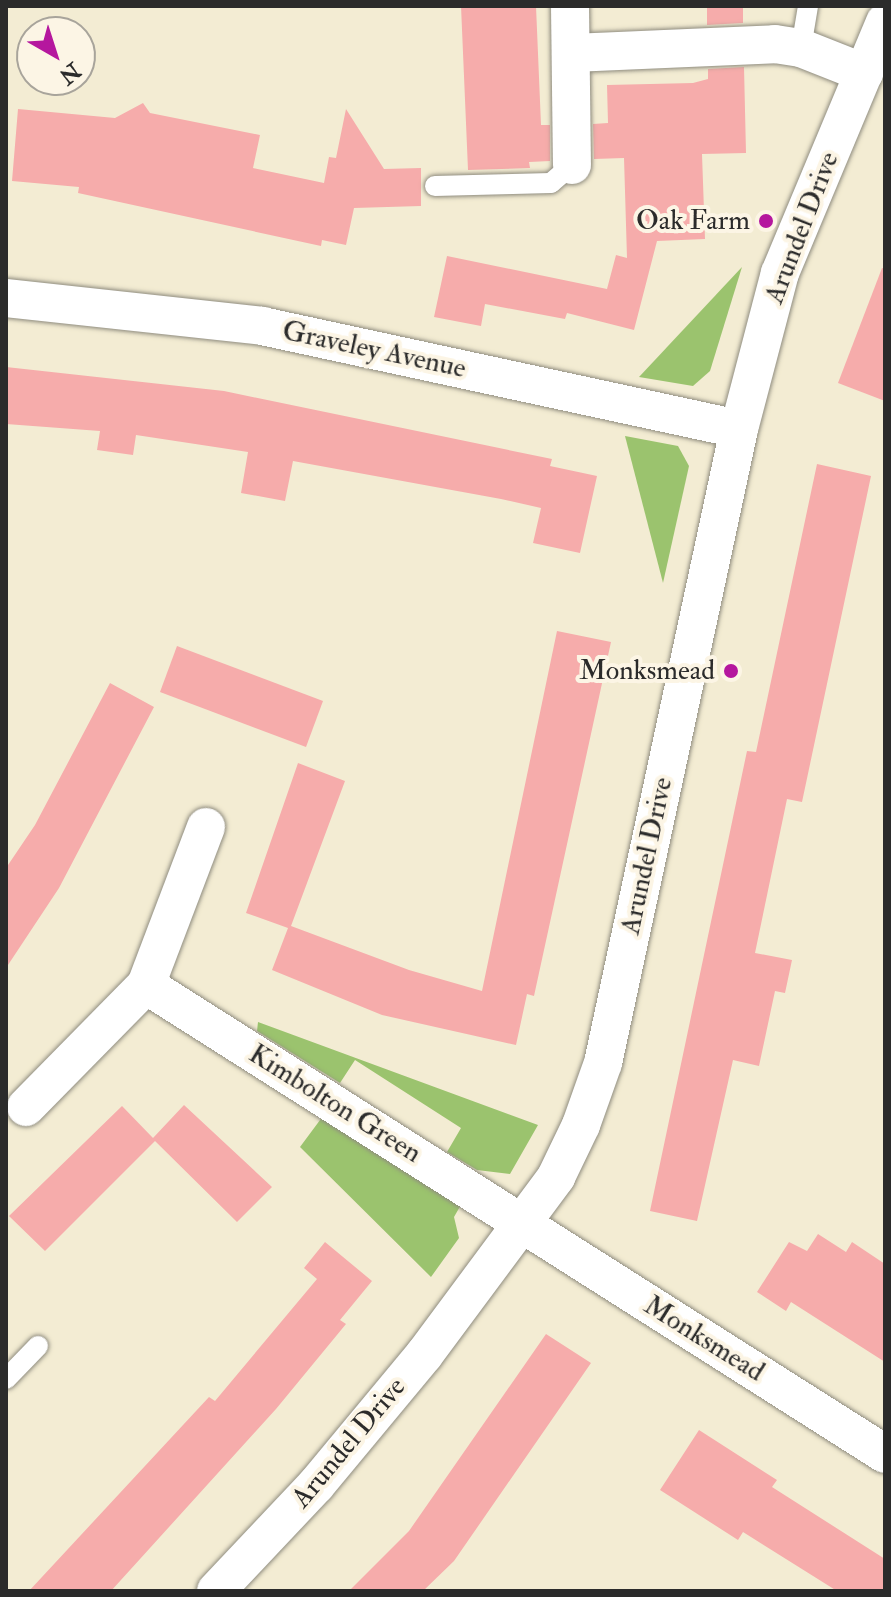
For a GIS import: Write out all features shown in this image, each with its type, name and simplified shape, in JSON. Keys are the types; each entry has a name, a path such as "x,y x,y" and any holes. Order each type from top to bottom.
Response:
{"street":[{"path":"570,6 572,165"},
{"name":"Arundel Drive","path":"216,1591 316,1485 524,1224 556,1177 603,1063 739,429 780,273 885,22"},
{"path":"572,53 775,44 801,48 864,73"},
{"name":"Graveley Avenue","path":"6,298 262,326 739,429"},
{"path":"26,1107 146,985 206,827"},
{"name":"Kimbolton Green","path":"146,985 524,1224"},
{"name":"Monksmead","path":"524,1224 885,1454"}],"lane":[{"path":"801,48 808,6"},
{"path":"435,186 551,183 572,165"},
{"path":"6,1379 38,1346"}],"green space":[{"path":"742,267 710,371 693,386 639,377"},
{"path":"625,436 678,446 689,466 663,583"},
{"path":"258,1022 538,1125 510,1174 477,1170 447,1152 461,1128 355,1060 340,1083 257,1031"},
{"path":"323,1116 462,1203 454,1217 459,1238 431,1277 300,1147"}],"building":[{"path":"461,6 536,6 541,125 550,125 550,161 529,162 530,168 468,170"},
{"path":"707,6 743,6 743,23 707,25"},
{"path":"744,67 746,153 702,154 705,239 657,241 634,330 567,313 565,319 485,304 481,326 434,317 447,256 607,289 616,255 627,258 624,158 594,159 593,124 608,123 607,85 693,83 708,79 708,69"},
{"path":"143,103 150,113 260,135 253,168 324,183 329,157 336,158 346,109 384,169 421,168 421,206 354,208 346,245 322,240 321,246 78,193 79,187 12,181 18,109 115,118"},
{"path":"882,268 885,269 885,401 838,383"},
{"path":"6,367 224,391 552,459 550,466 597,476 580,553 533,543 541,508 501,499 293,461 285,501 241,493 248,452 136,435 133,455 97,450 100,431 6,424"},
{"path":"817,464 871,476 802,802 787,799 755,953 792,960 785,993 775,991 759,1066 733,1060 697,1221 650,1211 747,751 756,752"},
{"path":"557,631 611,642 534,996 527,994 516,1045 382,1015 272,970 288,928 246,913 298,763 345,781 291,926 409,970 482,991"},
{"path":"177,646 323,701 306,747 160,692"},
{"path":"110,683 154,707 59,888 6,968 6,868 35,825"},
{"path":"184,1105 272,1187 237,1222 155,1141 45,1251 9,1216 122,1106 153,1138"},
{"path":"818,1234 846,1252 852,1242 885,1264 885,1362 791,1302 786,1311 757,1292 789,1242 807,1251"},
{"path":"325,1242 372,1281 340,1320 346,1324 276,1409 111,1591 29,1591 209,1397 215,1401 317,1279 304,1268"},
{"path":"546,1334 591,1363 454,1561 423,1591 349,1591 409,1531"},
{"path":"699,1430 777,1480 772,1487 885,1559 885,1591 837,1591 743,1532 738,1540 660,1490"}],"place":[{"name":"Oak Farm","path":"766,221"},
{"name":"Monksmead","path":"731,671"}]}
